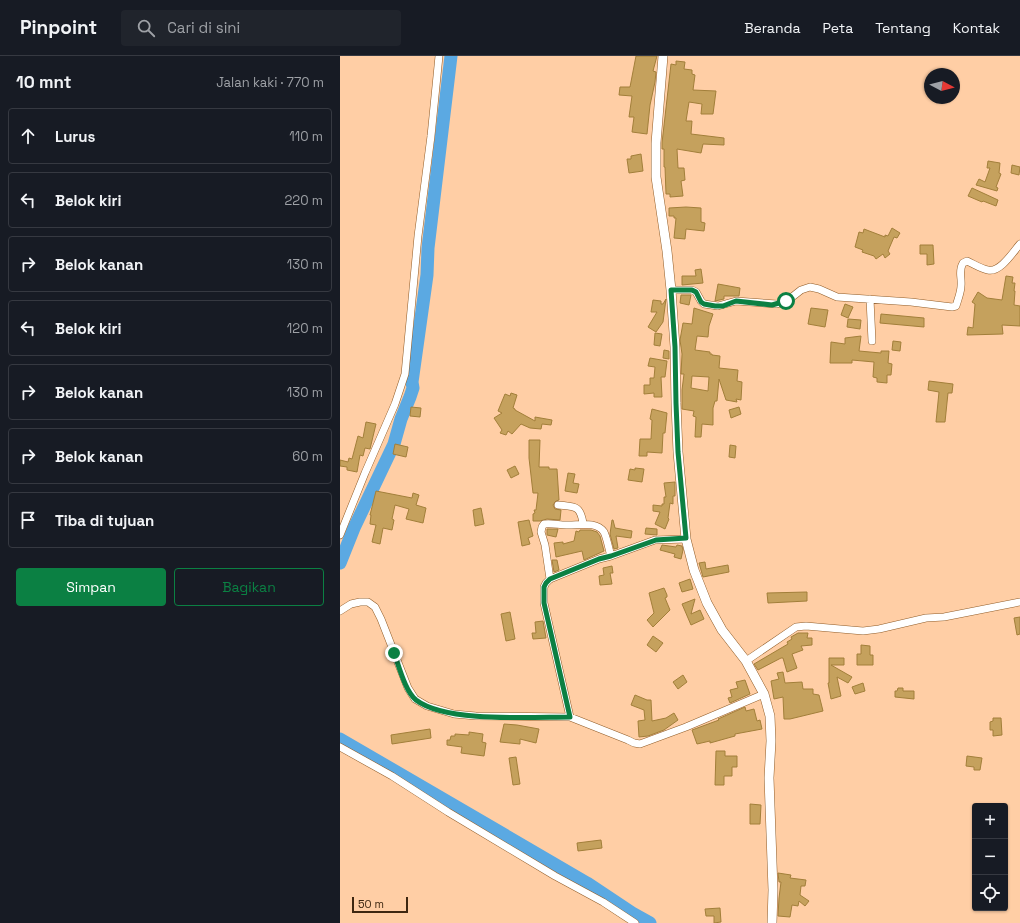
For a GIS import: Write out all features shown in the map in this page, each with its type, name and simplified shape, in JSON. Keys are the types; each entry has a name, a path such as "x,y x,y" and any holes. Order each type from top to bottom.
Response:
{"street":[{"path":"340,535 395,404 405,374 418,236 431,136 439,56"},
{"path":"663,56 656,143 656,177 671,290 675,347 678,452 686,538 694,570 707,603 722,630 746,661 764,694 770,716 772,741 770,778 773,890 772,923"},
{"path":"671,290 692,290 696,292 701,302 704,304 718,306 736,301 777,304 786,301 801,290 810,287 819,289 833,296 954,307 957,304 960,292 960,270 963,263 967,261 989,270 996,270 1020,244"},
{"path":"870,300 872,341"},
{"path":"558,505 575,507 582,513 583,523"},
{"path":"550,579 545,545 541,532 544,524 568,526 583,523 603,530 611,556"},
{"path":"570,717 544,603 544,587 546,583 550,579 599,559 656,540 686,538"},
{"path":"340,611 352,604 360,602 368,602 375,608 381,619 408,688 415,699 427,706 454,714 476,716 570,717 634,743 640,744 686,727 764,694"},
{"path":"746,661 796,627 806,626 863,631 879,629 926,618 944,617 1020,602"},
{"path":"340,747 392,776 448,812 555,876 603,902 635,923"}],"building":[{"path":"636,56 657,56 653,71 656,72 647,134 632,132 634,117 629,117 632,96 619,95 620,87 630,87"},
{"path":"676,61 685,62 684,69 692,70 692,74 695,75 693,90 716,91 713,114 701,114 702,104 689,102 686,121 692,121 691,134 724,138 724,145 703,144 701,153 677,149 678,168 684,168 685,180 681,181 683,196 670,197 670,194 666,194 664,149 662,149 662,143 671,64 676,65"},
{"path":"641,154 643,171 629,173 627,159 631,159 631,156"},
{"path":"988,161 1000,163 999,173 1001,174 996,187 998,188 997,191 976,185 979,179 985,182 990,168 987,168"},
{"path":"1012,165 1020,167 1019,175 1011,173"},
{"path":"972,188 998,200 996,206 968,196"},
{"path":"669,208 701,208 701,222 705,223 704,231 686,229 685,239 674,238 676,218 674,218 674,216 669,216"},
{"path":"892,228 900,233 897,238 894,237 888,251 890,254 885,258 883,254 876,259 874,256 862,252 863,250 855,247 859,232 863,233 864,229 885,237 885,235 888,236"},
{"path":"920,245 933,245 934,264 927,265 927,254 920,254"},
{"path":"701,269 703,283 682,285 682,276 696,276 695,270"},
{"path":"1006,276 1013,277 1012,283 1015,283 1014,305 1020,306 1020,326 1002,325 1003,334 967,335 968,327 973,328 975,304 972,302 978,292 987,298 1002,300"},
{"path":"718,284 740,288 739,296 724,296 724,299 715,301"},
{"path":"681,295 691,295 689,305 680,303"},
{"path":"666,299 663,322 656,332 648,327 657,312 651,312 653,300 661,301 661,304 663,304"},
{"path":"845,304 853,307 848,318 841,315"},
{"path":"694,308 713,314 709,326 708,337 697,336 695,350 710,352 712,355 720,356 719,368 738,370 737,381 742,382 741,400 736,399 737,402 726,400 719,379 717,401 715,401 713,408 713,425 702,424 701,437 695,437 696,417 693,416 694,411 682,409 684,374 681,374 682,354 680,340 683,323 692,324","holes":["692,376 709,377 708,391 691,388"]},
{"path":"811,308 828,310 825,327 808,324"},
{"path":"881,314 924,318 924,327 880,323"},
{"path":"848,319 861,320 860,329 847,327"},
{"path":"655,333 662,334 660,346 654,345"},
{"path":"861,336 859,351 881,353 881,351 889,351 888,363 892,364 891,375 887,375 887,383 877,382 877,378 873,377 874,362 852,360 852,363 830,363 831,342 845,344 845,338"},
{"path":"893,341 901,342 900,351 892,350"},
{"path":"664,350 669,351 669,359 663,358"},
{"path":"650,358 667,361 665,377 661,377 662,397 654,397 654,393 644,394 644,385 650,385 650,378 654,378 655,367 648,366"},
{"path":"929,381 953,384 952,393 948,393 945,422 936,422 939,392 928,390"},
{"path":"511,393 517,395 513,408 515,410 535,421 535,417 552,420 551,425 542,424 541,429 530,428 521,424 512,434 508,431 506,435 500,433 502,430 494,418 502,413 498,411 505,394 510,396"},
{"path":"411,407 421,408 420,417 410,416"},
{"path":"739,407 741,414 731,418 729,410"},
{"path":"652,409 667,413 665,433 663,433 662,453 647,452 647,456 639,456 640,439 651,439 652,420 650,419"},
{"path":"366,422 376,424 370,449 365,448 363,456 360,455 357,472 347,470 347,467 340,466 340,460 348,462 349,458 352,459 358,436 363,438"},
{"path":"529,440 540,440 539,467 557,469 559,500 553,505 555,509 561,510 560,520 547,519 533,521 533,514 535,513 534,510 536,510 538,493 533,493 529,458"},
{"path":"395,444 408,447 406,457 393,454"},
{"path":"730,445 736,446 735,458 729,457"},
{"path":"515,466 519,474 511,478 507,470"},
{"path":"635,468 644,469 642,482 628,480 630,469 635,470"},
{"path":"568,473 575,474 573,483 579,484 577,493 565,491"},
{"path":"675,482 675,496 673,496 673,504 670,503 669,519 665,529 655,524 660,512 653,511 653,505 662,506 662,504 664,504 664,497 666,497 664,483"},
{"path":"376,491 412,498 413,493 419,495 416,505 426,508 423,523 406,519 409,509 395,505 392,519 394,520 392,530 383,528 380,544 372,542 376,525 370,524 370,515"},
{"path":"481,508 484,524 475,526 473,510"},
{"path":"529,520 533,536 528,538 530,544 522,546 518,522"},
{"path":"612,520 615,528 632,531 631,538 616,536 618,548 614,549 610,534"},
{"path":"646,528 657,529 657,535 645,534"},
{"path":"547,529 558,529 556,537 547,535"},
{"path":"580,530 591,530 597,532 600,536 604,551 584,560 582,551 556,557 554,543 563,542 563,544 574,541 576,531 579,532"},
{"path":"662,545 676,547 677,545 682,546 683,550 681,559 674,557 675,554 660,550"},
{"path":"552,560 557,560 559,570 554,572"},
{"path":"705,562 706,569 728,565 729,572 703,577 699,563"},
{"path":"612,566 613,573 610,573 612,584 600,585 599,576 604,575 603,568"},
{"path":"690,579 693,589 682,592 679,583"},
{"path":"664,588 667,595 665,598 670,610 653,627 647,620 654,613 649,593"},
{"path":"807,592 807,601 768,603 767,593"},
{"path":"695,599 691,614 700,610 704,619 691,625 682,604"},
{"path":"510,612 515,639 506,641 501,614"},
{"path":"1020,617 1020,634 1017,635 1014,618"},
{"path":"543,621 546,638 533,639 532,633 536,633 535,622"},
{"path":"798,633 808,633 807,638 812,638 812,645 801,646 803,650 792,654 797,668 787,672 783,658 781,658 758,670 754,664 788,644 787,642 792,639 791,637"},
{"path":"653,636 663,643 656,652 647,645"},
{"path":"861,645 870,646 870,655 873,655 873,665 857,665 857,654 861,654"},
{"path":"829,658 844,658 844,665 831,665 852,677 848,683 837,677 841,696 831,699 828,683"},
{"path":"783,672 785,683 802,682 803,689 813,689 813,694 819,695 823,711 790,719 784,719 783,697 774,699 771,681 779,679 777,673"},
{"path":"683,675 687,682 678,689 673,682"},
{"path":"745,680 750,694 730,703 728,698 732,697 730,690 738,688 736,682"},
{"path":"863,683 865,691 855,694 852,687"},
{"path":"898,688 903,688 903,691 914,691 914,699 895,697 895,691 897,691"},
{"path":"635,695 651,700 652,721 666,718 674,713 678,720 664,730 648,736 639,737 638,721 645,720 644,710 631,705"},
{"path":"745,707 746,711 754,709 757,721 760,720 762,729 735,734 735,736 710,743 710,741 697,744 692,730 719,720 718,719"},
{"path":"993,718 1001,718 1002,735 993,736 993,730 990,730 990,722 993,721"},
{"path":"504,724 539,729 536,743 520,739 520,744 500,742"},
{"path":"430,729 431,738 392,744 391,735"},
{"path":"469,732 483,734 482,742 486,743 484,756 461,753 462,747 447,745 447,740 450,740 451,736 455,736 455,734 469,735"},
{"path":"716,751 725,751 725,756 737,756 737,767 732,767 732,776 724,776 724,785 715,785"},
{"path":"967,756 982,758 980,770 974,770 974,767 966,766"},
{"path":"516,757 520,784 513,785 509,758"},
{"path":"750,804 761,805 760,824 750,824"},
{"path":"601,840 602,848 578,851 577,843"},
{"path":"778,873 791,875 790,878 806,880 805,886 801,886 800,895 809,901 805,906 799,901 798,906 792,905 790,917 778,916 781,882 779,882"},
{"path":"720,908 721,922 714,923 714,916 706,916 705,909"}],"waterway":[{"path":"340,563 354,528 394,444 401,419 413,388 412,382 427,275 428,248 451,56"},
{"path":"340,739 587,883 632,913 650,923"}],"route":[{"path":"394,653 408,688 415,699 427,706 454,714 476,716 570,717 544,603 544,587 546,583 550,579 568,571 643,544 656,540 686,538 683,491 678,452 675,347 671,290 692,290 696,292 701,302 715,306 723,306 730,302 736,301 772,305 786,301"}]}
